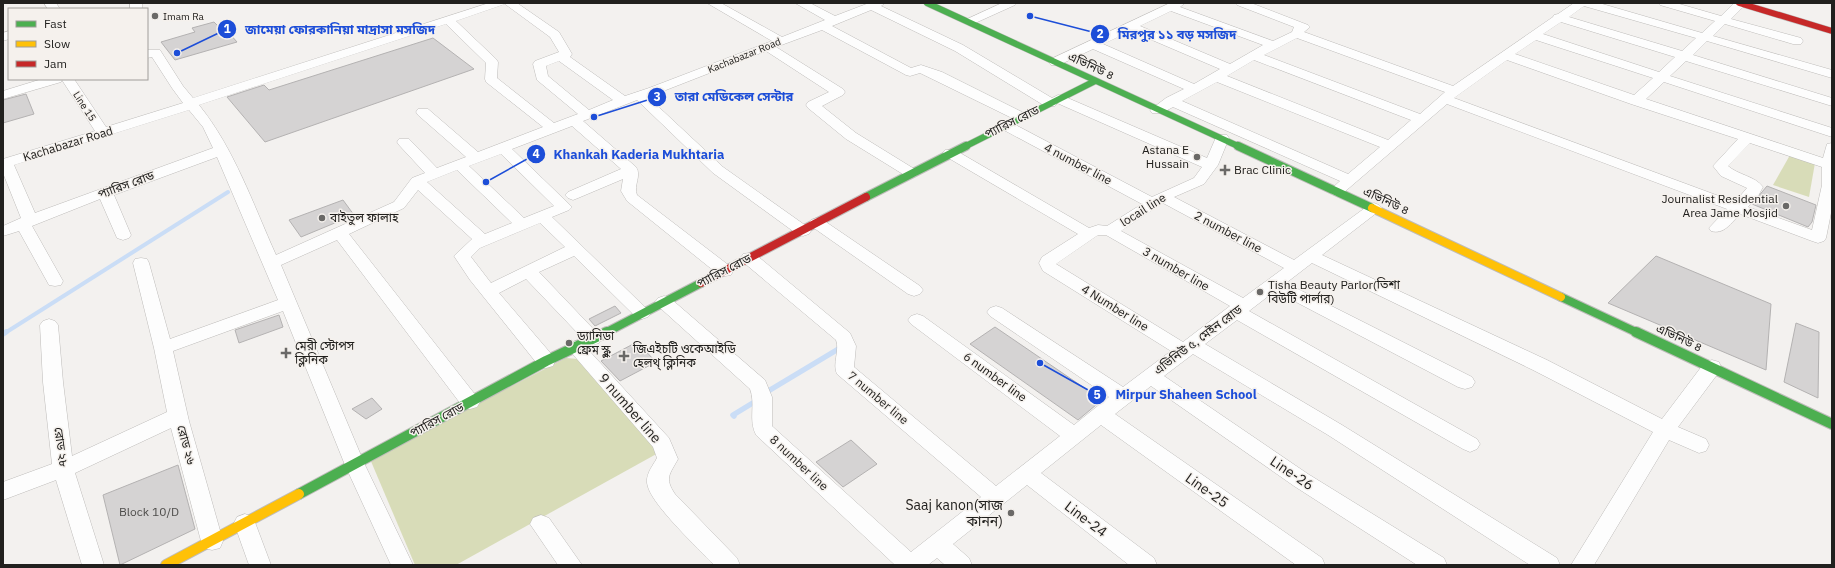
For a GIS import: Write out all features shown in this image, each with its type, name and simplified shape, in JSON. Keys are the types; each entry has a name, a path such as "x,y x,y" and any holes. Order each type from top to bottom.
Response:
{"street":[{"name":"Kachabazar Road","path":"55,281 26,222 5,159 103,133 496,3"},
{"path":"510,3 555,35 566,54 539,64 542,77 587,114"},
{"path":"713,3 780,40"},
{"path":"801,3 834,20"},
{"name":"এভিনিউ ৪","path":"928,3 1374,208 1832,424"},
{"path":"969,22 1011,3"},
{"path":"1158,110 1171,101 1273,45 1297,34 1299,30 1304,27 1241,3"},
{"path":"1337,192 1421,118 1429,114 1450,95 1533,35 1581,3"},
{"path":"1588,3 1832,74"},
{"path":"1664,3 1797,41"},
{"path":"1636,101 1706,38 1740,3 1832,31"},
{"path":"1767,3 1832,22"},
{"path":"875,4 959,48 1054,101 1210,165"},
{"name":"Kachabazar Road","path":"417,181 587,114 654,91 780,40 875,4"},
{"path":"1055,62 1175,5 1273,45"},
{"path":"1558,18 1832,102"},
{"path":"448,20 492,62 491,78 552,128"},
{"path":"822,25 910,72 920,69 937,75 1021,117"},
{"path":"1130,26 1230,69"},
{"path":"1297,34 1818,238 1829,185 1829,165 1832,147"},
{"path":"1533,35 1832,133"},
{"path":"1093,44 1194,89"},
{"path":"766,46 838,92 813,105 851,136 912,173"},
{"path":"151,54 209,126 222,150 289,302 355,465 402,565"},
{"path":"1506,55 1636,101 1829,165"},
{"path":"561,56 623,101"},
{"path":"1254,56 1421,118"},
{"path":"1217,77 1390,146"},
{"path":"3,95 34,82 49,80"},
{"name":"Line 15","path":"69,80 103,133"},
{"name":"প্যারিস রোড","path":"166,565 546,362 594,339 1004,125 1095,81"},
{"path":"639,95 718,170 802,230"},
{"path":"1171,101 1350,180"},
{"path":"424,112 476,158"},
{"path":"573,120 630,170 632,179 627,188 628,193 632,198 724,271"},
{"name":"4 number line","path":"1004,125 1157,200"},
{"name":"locail line","path":"1047,263 1089,234 1098,230 1110,231 1157,200 1200,181 1210,165 1222,138"},
{"path":"1717,228 1753,193 1755,187 1750,183 1723,171 1720,166 1747,138"},
{"path":"404,142 435,174"},
{"path":"502,147 564,207 543,217 474,244 462,256 546,362"},
{"name":"প্যারিস রোড","path":"3,231 222,150"},
{"path":"950,153 1089,234"},
{"path":"459,164 523,225"},
{"path":"573,195 630,170"},
{"path":"272,263 399,205 417,181 483,241"},
{"path":"105,192 123,235"},
{"name":"2 number line","path":"1157,200 1295,267"},
{"name":"এভিনিউ ৫, মেইন রোড","path":"910,565 1122,396 1151,376 1374,208"},
{"path":"543,217 642,313"},
{"path":"817,223 914,290"},
{"name":"3 number line","path":"1110,231 1239,309 1470,444"},
{"path":"339,232 470,402"},
{"path":"490,292 528,271 576,249"},
{"path":"1311,256 1540,365 1665,430 1699,445"},
{"name":"7 number line","path":"749,258 844,337 847,346 844,369 847,372 996,497"},
{"name":"রোড ২৬","path":"141,263 163,348 178,416 212,541"},
{"name":"4 Number line","path":"1047,263 1049,267 1188,348 1335,430 1549,565"},
{"path":"528,271 594,339"},
{"path":"1273,283 1465,382"},
{"path":"163,348 289,302"},
{"name":"8 number line","path":"664,302 758,385 763,395 761,423 763,430 910,565"},
{"path":"996,312 1122,396"},
{"name":"6 number line","path":"917,320 1074,434"},
{"name":"রোড ২৮","path":"48,325 63,469 93,565"},
{"name":"9 number line","path":"576,347 662,443 668,459 658,475 658,486 667,500 729,565"},
{"path":"1582,565 1665,430 1712,367"},
{"name":"Line-26","path":"1151,376 1301,480 1436,565"},
{"name":"Line-25","path":"1100,414 1314,565"},
{"path":"3,491 63,469 178,416"},
{"name":"Line-24","path":"1026,473 1146,565"},
{"path":"246,523 260,565"},
{"path":"541,524 571,565"},
{"path":"937,544 961,565"}],"green space":[{"path":"1790,155 1815,163 1809,197 1773,185"},
{"path":"566,358 578,359 660,452 456,565 415,565 370,459"}],"building":[{"path":"214,22 218,26 222,25 237,42 175,60 161,42 195,32 192,28"},
{"path":"433,38 474,69 265,142 227,97 264,85 269,90"},
{"path":"26,94 34,114 3,123 3,100"},
{"name":"Journalist Residential Area Jame Mosjid","path":"1767,186 1816,205 1812,222 1808,227 1752,204"},
{"name":"বাইতুল ফালাহ","path":"343,200 354,215 301,237 289,220"},
{"path":"1656,256 1771,304 1766,370 1608,303"},
{"path":"615,306 621,313 595,326 589,319"},
{"path":"279,315 283,327 239,343 235,330"},
{"path":"1796,323 1819,332 1818,398 1784,382"},
{"path":"995,327 1102,400 1078,420 970,344"},
{"path":"637,342 656,362 620,381 601,361"},
{"path":"372,398 382,409 366,419 352,409"},
{"path":"851,440 877,464 843,487 816,462"},
{"path":"178,465 195,529 120,565 103,495"}],"waterway":[{"path":"5,333 228,192"},
{"path":"765,393 840,348"},
{"path":"734,416 733,415 756,401"}],"traffic: fast":[{"path":"927,3 1372,208"},
{"path":"866,197 1095,81"},
{"path":"299,494 546,361 593,339 701,283"},
{"path":"1561,297 1832,424"}],"traffic: slow":[{"path":"1372,208 1561,297"},
{"path":"166,565 299,494"}],"traffic: jam":[{"path":"1739,3 1832,31"},
{"path":"701,283 866,197"}],"place":[{"name":"Imam Ra","path":"155,16"},
{"name":"মিরপুর ১১ বড় মসজিদ","path":"1030,16"},
{"name":"জামেয়া ফোরকানিয়া মাদ্রাসা মসজিদ","path":"177,53"},
{"name":"তারা মেডিকেল সেন্টার","path":"594,117"},
{"name":"Astana E Hussain","path":"1197,157"},
{"name":"Brac Clinic","path":"1225,170"},
{"name":"Khankah Kaderia Mukhtaria","path":"486,182"},
{"name":"Journalist Residential Area Jame Mosjid","path":"1786,206"},
{"name":"বাইতুল ফালাহ","path":"322,218"},
{"name":"Tisha Beauty Parlor(তিশা বিউটি পার্লার)","path":"1260,292"},
{"name":"ড্যানিডা ফ্রেম স্কুল","path":"569,343"},
{"name":"মেরী স্টোপস ক্লিনিক","path":"286,353"},
{"name":"জিএইচটি ওকেআইডি হেলথ্ ক্লিনিক","path":"624,356"},
{"name":"Mirpur Shaheen School","path":"1040,363"},
{"name":"Saaj kanon(সাজ কানন)","path":"1011,513"}]}
